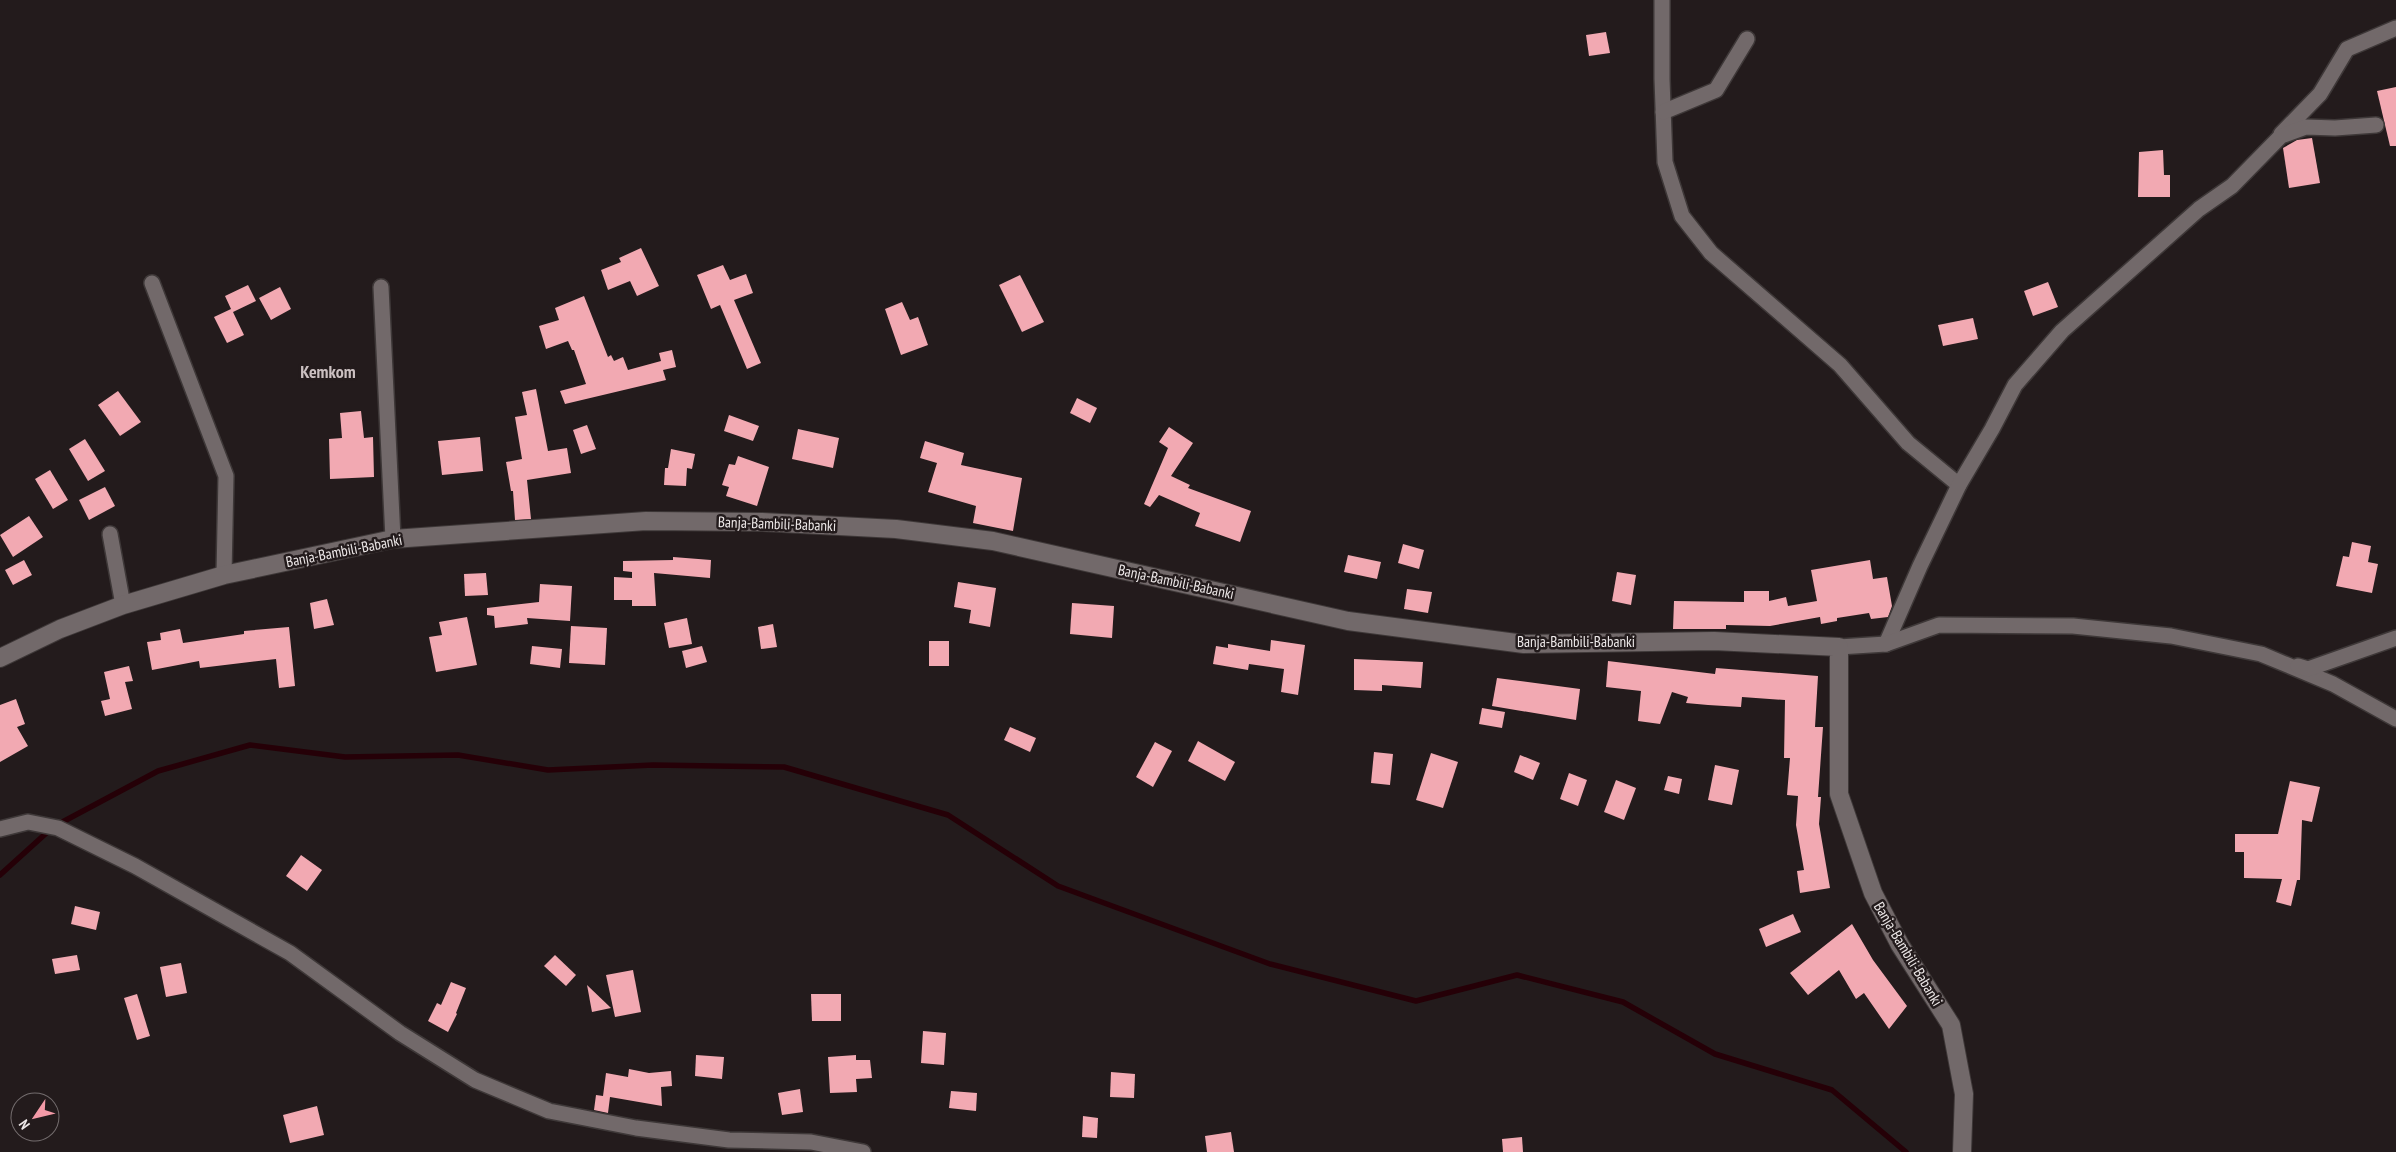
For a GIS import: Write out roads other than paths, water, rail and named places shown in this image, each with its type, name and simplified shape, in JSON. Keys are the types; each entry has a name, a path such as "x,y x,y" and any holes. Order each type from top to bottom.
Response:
{"street":[{"path":"1662,0 1663,112 1666,162 1682,216 1711,253 1840,365 1908,443 1959,485"},
{"path":"1886,644 1920,566 1959,485 2015,385 2062,331 2252,162 2320,94 2347,49 2396,28"},
{"path":"1663,112 1716,90 1747,39"},
{"path":"2199,209 2232,186 2281,136 2306,127 2335,128 2376,125"},
{"path":"152,283 226,476 224,575"},
{"path":"381,287 393,539"},
{"name":"Banja-Bambili-Babanki","path":"0,658 60,629 123,605 224,575 393,539 646,521 762,522 896,529 993,542 1348,621 1524,644 1714,641 1839,648 1839,794 1873,893 1900,946 1951,1025 1964,1094 1962,1152"},
{"path":"110,534 123,605"},
{"path":"1839,648 1886,644 1939,625 2073,626 2171,636 2261,654 2308,669 2396,638"},
{"path":"2261,654 2333,684 2396,719"},
{"path":"0,830 28,822 58,828 135,866 290,953 400,1033 475,1080 549,1111 636,1128 728,1140 811,1142 863,1152"}],"waterway":[{"path":"0,875 53,827 158,771 250,745 345,757 458,755 548,770 653,765 784,767 948,815 1058,886 1270,964 1416,1001 1517,975 1623,1002 1715,1054 1832,1090 1906,1152"}],"district":[{"name":"Kemkom","path":"328,372"}]}
